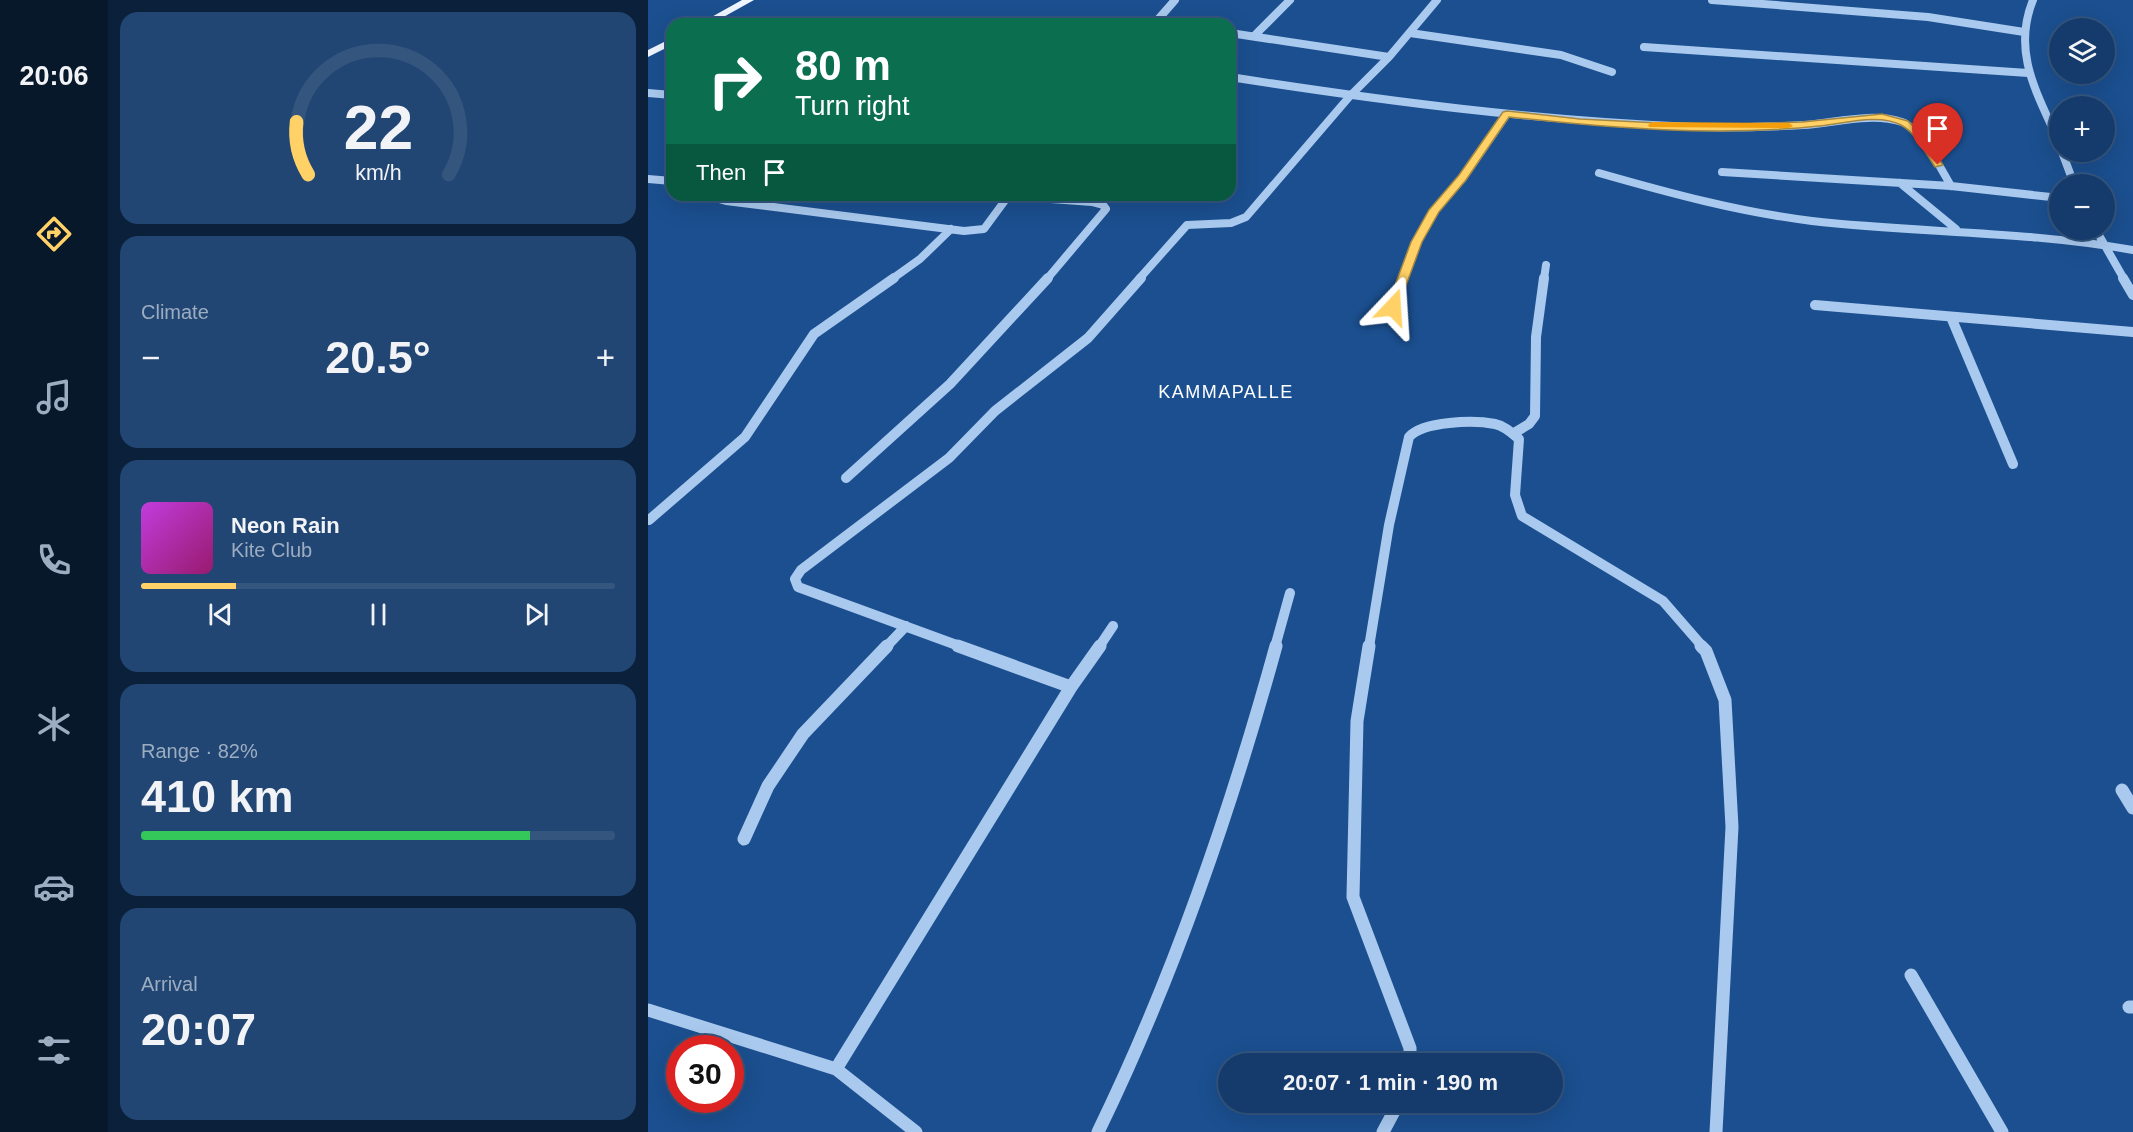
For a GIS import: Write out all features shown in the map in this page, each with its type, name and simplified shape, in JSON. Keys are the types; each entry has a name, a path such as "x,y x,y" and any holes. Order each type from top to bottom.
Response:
{"main road":[{"path":"715,18 749,0"},
{"path":"648,54 666,44"}],"street":[{"path":"1159,18 1175,0"},
{"path":"1254,36 1290,0"},
{"path":"1071,687 798,587 795,579 801,570 949,458 995,411 1088,338 1187,225 1235,224 1246,217 1350,96 1389,57 1437,0"},
{"path":"1712,0 1928,17 2024,32"},
{"path":"2034,0 2024,32 2028,73 2049,120"},
{"path":"1410,33 1561,55 1612,72"},
{"path":"1236,34 1389,57"},
{"path":"1644,47 2028,73"},
{"path":"1236,77 1350,96 1580,122 1698,128 1802,125 1882,117 1905,123 1926,145 1951,186"},
{"path":"648,93 666,95"},
{"path":"1393,307 1416,242 1434,210 1463,178 1507,114"},
{"path":"1722,172 1951,186 2049,197"},
{"path":"1599,173 1725,208 1813,222 1956,229 2103,244 2133,250"},
{"path":"648,179 666,180"},
{"path":"1900,183 1956,229"},
{"path":"726,201 951,229 984,230 1005,201"},
{"path":"846,478 896,438 942,393 1071,251 1106,209 1103,205 1078,201"},
{"path":"649,520 746,437 813,334 827,322 913,266 935,248 951,229"},
{"path":"2101,240 2133,295"},
{"path":"1514,433 1529,424 1534,416 1536,336 1546,265"},
{"path":"1815,305 2133,332"},
{"path":"1951,317 2013,464"},
{"path":"1410,1053 1353,897 1357,721 1385,549 1409,437 1422,425 1494,424 1514,433 1518,439 1515,495 1522,516 1663,601 1706,651 1725,700 1732,827 1716,1132"},
{"path":"1098,1132 1128,1074 1204,878 1274,654 1290,593"},
{"path":"744,839 768,786 803,734 906,626"},
{"path":"836,1069 1071,687 1113,626"},
{"path":"2122,790 2133,808"},
{"path":"1911,975 2002,1132"},
{"path":"648,1011 836,1069 916,1132"},
{"path":"1383,1132 1393,1113"}],"slow traffic":[{"path":"1652,125 1698,128 1789,126"}],"district":[{"name":"KAMMAPALLE","path":"1226,392"}],"route":[{"path":"1393,307 1416,242 1434,210 1463,178 1507,114 1580,122 1698,128 1802,125 1882,117 1905,123 1926,145 1938,165"}]}
